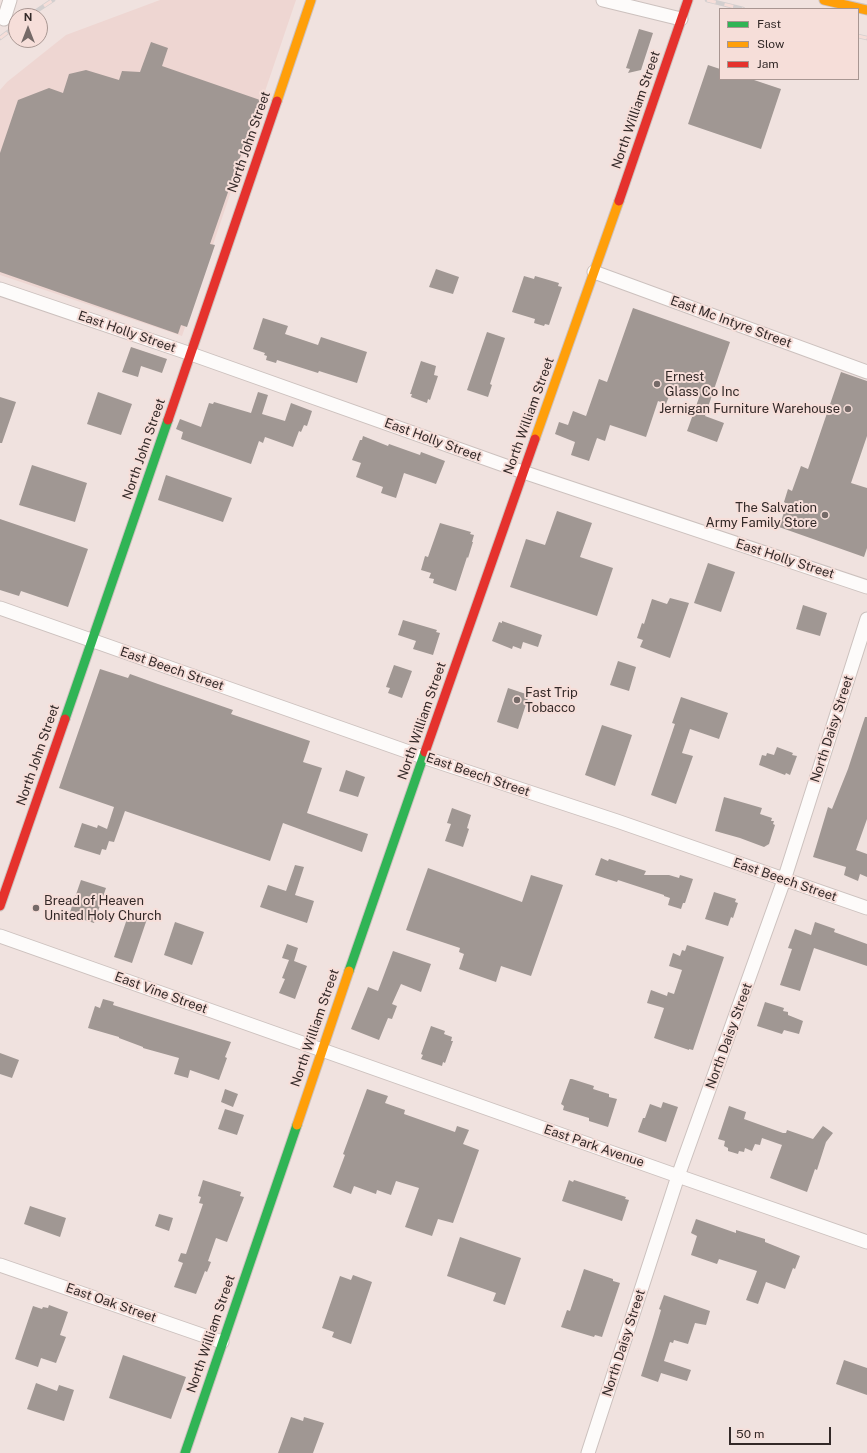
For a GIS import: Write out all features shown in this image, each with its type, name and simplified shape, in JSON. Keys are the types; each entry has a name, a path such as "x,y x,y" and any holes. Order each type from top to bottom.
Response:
{"main road":[{"name":"North John Street","path":"0,906 191,354 311,0"},
{"name":"North William Street","path":"185,1453 321,1050 688,0"},
{"path":"824,0 858,8"}],"street":[{"path":"4,19 10,0"},
{"path":"603,0 681,19"},
{"name":"East Mc Intyre Street","path":"594,272 867,372"},
{"name":"East Holly Street","path":"0,289 191,354 523,472 867,587"},
{"name":"East Beech Street","path":"0,608 423,757 617,821 867,908"},
{"name":"North Daisy Street","path":"588,1453 678,1176 784,880 867,619"},
{"name":"East Vine Street","path":"0,936 321,1050"},
{"name":"East Park Avenue","path":"321,1050 867,1242"},
{"name":"East Oak Street","path":"0,1265 222,1342"}],"shaded area":[{"path":"160,0 296,0 182,336 0,275 0,90 7,82 66,35"}],"building":[{"path":"639,29 653,33 641,70 628,73 630,69 626,68"},
{"path":"151,42 168,48 162,66 260,100 210,244 215,245 187,327 181,325 178,334 0,272 0,153 18,100 49,88 63,93 69,74 86,70 119,80 122,71 140,72"},
{"path":"708,65 719,69 719,80 754,80 781,89 761,149 688,124"},
{"path":"436,269 459,277 453,294 429,287"},
{"path":"524,276 534,279 535,276 559,283 558,286 562,287 549,325 545,324 544,326 534,323 535,319 512,312"},
{"name":"Ernest Glass Co Inc","path":"633,308 730,342 705,416 724,423 717,442 687,431 700,395 673,386 666,404 658,401 646,437 610,425 605,441 597,438 589,461 571,455 575,442 555,434 559,422 568,425 573,411 586,416 599,379 607,382"},
{"path":"263,318 288,326 285,334 318,345 321,337 367,352 357,383 277,360 276,363 266,360 267,356 264,355 265,353 253,349"},
{"path":"487,332 505,338 490,384 492,385 488,397 467,390"},
{"path":"131,347 167,359 162,373 141,366 138,377 122,372"},
{"path":"421,361 436,366 434,375 438,376 430,400 428,399 427,403 411,397 412,394 410,394"},
{"path":"841,372 867,381 867,436 851,483 867,488 867,548 864,557 779,527 787,504 784,502 788,489 792,491 801,466 808,469"},
{"path":"98,392 132,404 121,435 87,424"},
{"path":"258,392 268,395 262,414 285,421 291,403 312,411 307,426 304,425 301,432 299,431 293,447 265,437 263,443 259,441 251,464 181,439 183,432 176,429 180,419 201,427 209,403 213,404 214,402 251,413"},
{"path":"0,397 16,402 2,443 0,443"},
{"path":"363,436 388,446 389,444 420,455 421,452 445,461 436,484 404,473 396,498 381,493 383,487 356,477 361,463 352,460"},
{"path":"32,465 87,483 75,522 19,505"},
{"path":"166,475 232,498 223,522 158,500"},
{"path":"557,511 592,523 580,557 613,568 597,616 510,587 526,539 545,545"},
{"path":"0,519 88,549 68,607 21,591 19,596 0,590"},
{"path":"440,523 471,532 470,534 474,535 468,558 467,557 456,591 433,583 434,579 429,578 431,573 421,570 425,556 428,557"},
{"path":"708,563 735,572 721,612 694,603"},
{"path":"670,598 689,603 670,658 640,647 643,640 637,638 642,623 644,624 652,599 667,604"},
{"path":"803,605 827,613 820,636 796,629"},
{"path":"403,620 437,630 436,632 440,633 433,655 413,649 416,641 398,635"},
{"path":"502,621 542,635 538,647 523,642 521,649 513,646 512,649 492,641 499,622 502,623"},
{"path":"618,661 636,667 629,691 610,685"},
{"path":"394,665 412,671 402,698 388,693 390,688 386,687"},
{"path":"100,669 128,678 130,674 233,710 231,714 310,741 303,762 322,768 307,813 368,834 362,852 283,823 270,861 125,811 114,842 109,841 106,850 102,849 100,855 74,847 82,823 97,828 98,825 107,829 114,807 59,788"},
{"path":"508,688 529,695 518,729 497,722"},
{"path":"681,697 728,713 719,739 690,729 682,753 693,756 676,804 651,795 675,724 672,723"},
{"path":"865,717 867,717 867,819 856,850 867,854 867,877 860,874 858,881 844,875 846,867 813,857 828,807 832,809 848,769"},
{"path":"602,725 632,735 615,786 585,775"},
{"path":"777,747 797,756 790,775 786,773 785,775 759,765 762,755 766,756 767,753 774,755"},
{"path":"346,770 365,777 358,797 339,791"},
{"path":"724,797 762,808 760,814 772,818 771,821 774,821 773,824 775,825 769,844 764,847 715,831"},
{"path":"452,808 471,815 467,828 469,829 463,847 445,841 451,824 447,823"},
{"path":"601,858 608,861 609,859 646,871 644,875 669,875 679,878 680,875 693,879 685,903 683,903 681,909 668,905 670,898 664,895 618,880 617,882 595,875"},
{"path":"295,865 304,867 295,895 314,901 307,923 260,907 268,885 286,891"},
{"path":"428,868 522,902 531,875 563,885 531,976 501,966 496,982 459,969 464,954 459,952 460,948 406,930"},
{"path":"81,880 106,888 94,923 69,915"},
{"path":"714,892 736,899 735,902 738,903 733,918 731,917 728,926 705,919"},
{"path":"129,913 147,919 132,963 114,957"},
{"path":"175,922 204,932 192,965 164,955"},
{"path":"815,922 835,929 834,932 867,944 867,966 814,948 800,991 780,985 792,949 788,948 795,929 811,935"},
{"path":"287,944 298,948 294,961 307,966 295,999 279,993 285,979 282,978 289,960 282,958"},
{"path":"687,945 724,957 693,1050 654,1038 664,1008 647,1003 651,990 667,996 668,992 674,994 682,970 669,966 673,953 680,956 682,950 685,951"},
{"path":"393,951 431,964 421,992 401,984 392,1004 397,1006 392,1019 388,1018 379,1040 351,1029 368,987 378,991"},
{"path":"103,999 114,1002 113,1005 231,1042 225,1057 227,1058 219,1080 190,1070 188,1078 174,1074 179,1058 143,1048 119,1037 88,1028 95,1006 100,1008"},
{"path":"765,1002 784,1008 783,1011 788,1012 788,1015 803,1021 799,1034 784,1030 782,1034 757,1026"},
{"path":"431,1026 445,1031 444,1034 452,1037 451,1041 453,1041 445,1063 443,1062 442,1066 421,1059 423,1055 421,1054"},
{"path":"0,1053 19,1060 12,1078 0,1074"},
{"path":"570,1079 594,1086 593,1089 609,1094 609,1097 617,1099 608,1127 589,1121 589,1118 563,1110 564,1106 561,1104"},
{"path":"225,1089 238,1094 233,1107 221,1102"},
{"path":"367,1089 388,1096 385,1103 405,1110 404,1114 455,1132 457,1126 469,1130 463,1144 479,1150 453,1223 438,1219 432,1236 405,1227 419,1188 396,1181 391,1195 377,1190 376,1194 354,1186 351,1194 333,1187 345,1155 343,1154"},
{"path":"663,1102 678,1107 666,1142 638,1132 650,1104 661,1108"},
{"path":"729,1106 746,1112 744,1119 783,1133 786,1133 787,1130 813,1139 823,1126 833,1133 826,1142 817,1170 815,1169 807,1192 770,1178 782,1145 762,1138 760,1145 755,1144 752,1151 745,1148 744,1152 739,1151 738,1154 728,1151 728,1148 724,1146 725,1141 718,1139"},
{"path":"225,1109 244,1115 237,1135 218,1129"},
{"path":"203,1180 241,1192 240,1196 244,1197 227,1242 216,1238 208,1261 211,1262 207,1272 205,1271 196,1294 174,1287 183,1263 178,1261 181,1253 186,1254 203,1204 199,1203 201,1197 198,1196"},
{"path":"569,1180 573,1182 574,1180 626,1197 625,1199 629,1200 622,1221 562,1201"},
{"path":"30,1206 66,1218 60,1237 24,1224"},
{"path":"159,1214 173,1218 169,1231 155,1226"},
{"path":"696,1219 736,1233 736,1230 765,1239 765,1242 800,1256 795,1269 793,1268 785,1289 766,1282 758,1304 746,1300 757,1271 719,1259 717,1264 691,1255 697,1236 691,1233"},
{"path":"460,1237 521,1258 505,1305 493,1301 496,1293 447,1276"},
{"path":"584,1269 620,1283 602,1337 595,1335 594,1337 561,1327 567,1310 570,1311"},
{"path":"353,1275 372,1282 351,1344 332,1337 334,1332 322,1328 340,1276 351,1280"},
{"path":"664,1295 710,1311 706,1325 695,1323 688,1344 674,1340 673,1343 670,1342 664,1361 691,1370 687,1381 661,1373 658,1382 641,1376 661,1310 659,1309"},
{"path":"49,1305 68,1312 60,1335 66,1337 56,1363 41,1358 38,1367 15,1359 33,1306 42,1309 43,1307 48,1308"},
{"path":"123,1355 186,1377 171,1419 109,1398"},
{"path":"844,1360 867,1368 867,1395 836,1384"},
{"path":"36,1383 57,1391 59,1385 74,1390 64,1421 27,1409"},
{"path":"291,1417 303,1421 304,1417 324,1423 313,1453 278,1453"}],"railway":[{"path":"41,8 53,0"},
{"path":"707,0 739,8"},
{"path":"0,38 8,32"},
{"path":"859,36 867,38"}],"traffic: fast":[{"path":"65,719 168,420"},
{"path":"349,971 425,752"},
{"path":"185,1453 297,1125"}],"traffic: slow":[{"path":"277,101 311,0"},
{"path":"824,0 858,8"},
{"path":"859,8 867,10"},
{"path":"535,439 619,201"},
{"path":"297,1125 349,971"}],"traffic: jam":[{"path":"619,201 688,0"},
{"path":"168,420 277,101"},
{"path":"425,752 535,439"},
{"path":"0,906 65,719"}],"place":[{"name":"Ernest Glass Co Inc","path":"657,384"},
{"name":"Jernigan Furniture Warehouse","path":"848,409"},
{"name":"The Salvation Army Family Store","path":"825,515"},
{"name":"Fast Trip Tobacco","path":"517,700"},
{"name":"Bread of Heaven United Holy Church","path":"36,908"}]}
